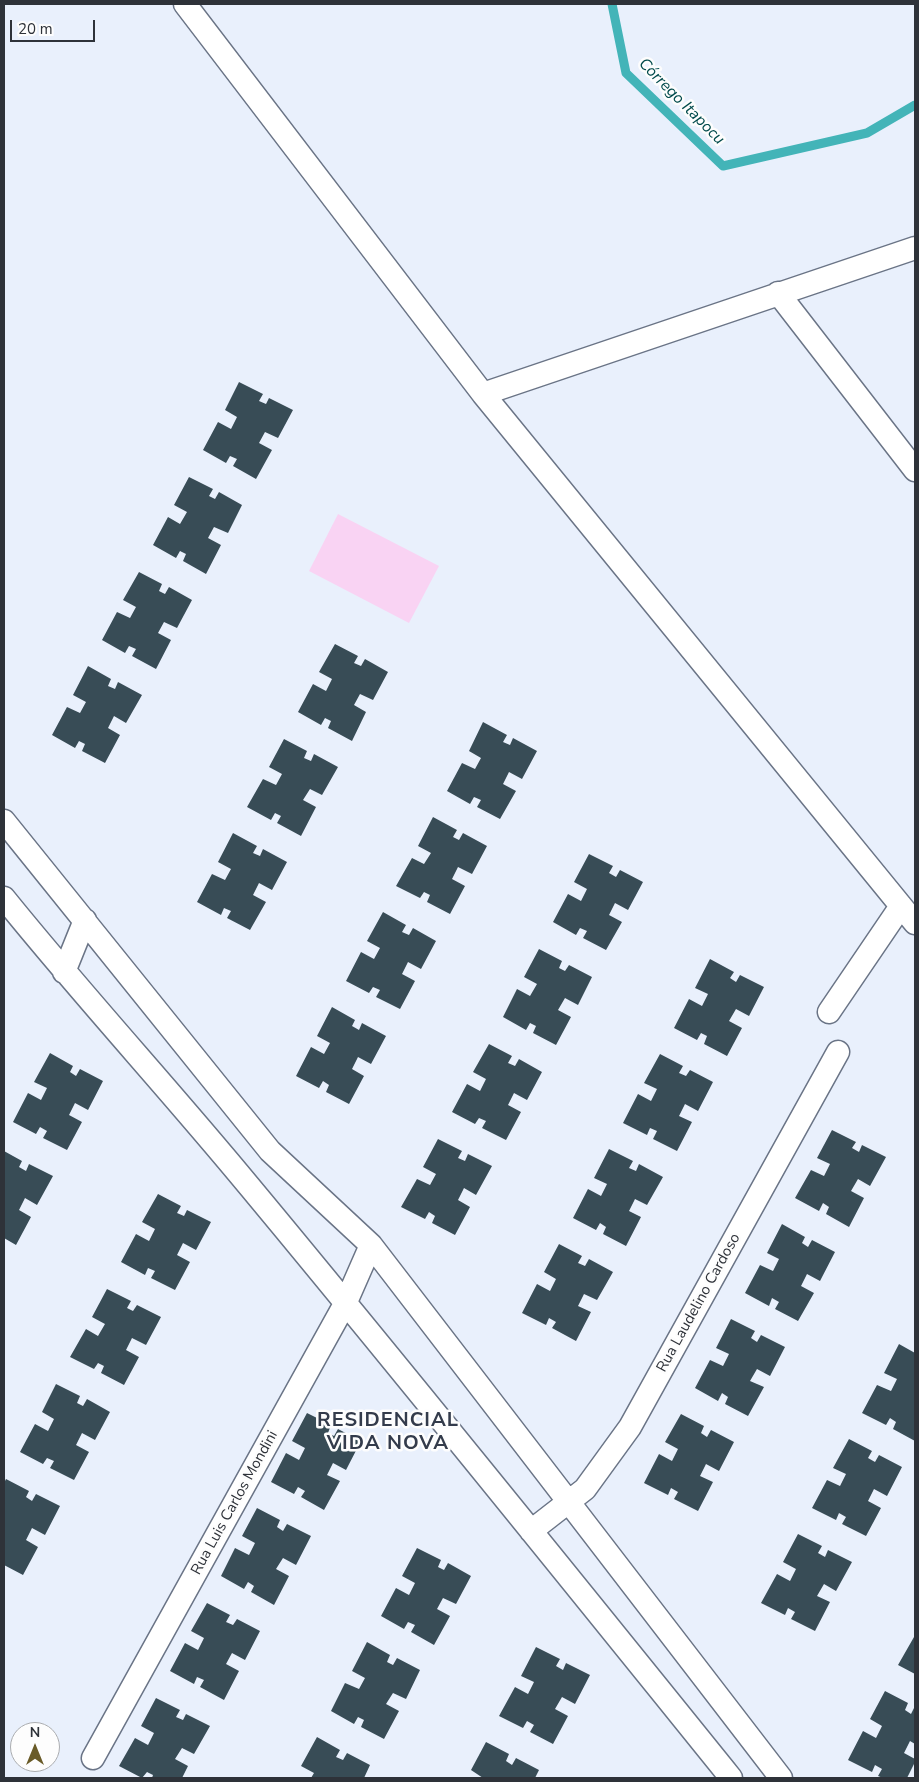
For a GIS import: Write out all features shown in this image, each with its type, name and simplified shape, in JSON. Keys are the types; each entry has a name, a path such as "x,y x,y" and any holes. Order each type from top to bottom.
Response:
{"street":[{"path":"185,4 483,394 915,923"},
{"path":"483,394 915,248"},
{"path":"778,293 915,470"},
{"path":"4,821 270,1151 371,1245 772,1773"},
{"path":"4,898 64,972 240,1175 346,1302 731,1778"},
{"path":"830,1012 901,906"},
{"path":"64,972 85,920"},
{"name":"Rua Laudelino Cardoso","path":"531,1531 585,1489 630,1427 838,1052"},
{"name":"Rua Luis Carlos Mondini","path":"93,1758 346,1302 371,1245"}],"shaded area":[{"path":"338,514 439,566 409,623 309,571"}],"building":[{"path":"239,382 263,394 259,401 266,404 269,398 293,410 278,438 265,432 259,443 272,450 256,479 233,466 237,459 230,456 226,463 203,450 218,422 231,429 237,417 225,410"},
{"path":"189,477 213,489 209,496 215,499 219,492 242,505 228,533 214,527 208,538 221,545 206,574 183,561 186,554 180,551 176,558 153,545 168,517 180,524 187,512 174,505"},
{"path":"139,572 162,584 159,591 165,594 169,587 192,600 177,628 164,622 158,633 171,640 156,669 132,656 136,649 129,646 125,653 102,640 117,612 130,618 136,607 123,600"},
{"path":"335,644 358,656 354,663 361,666 365,659 388,672 373,700 360,694 354,705 366,712 352,741 328,728 331,721 325,718 321,725 298,712 313,684 326,691 332,679 319,672"},
{"path":"88,666 111,679 108,686 115,689 118,682 142,695 126,723 114,716 108,728 120,735 105,763 82,751 85,744 79,741 75,748 52,735 67,707 80,713 86,702 73,695"},
{"path":"483,722 507,735 503,742 510,745 513,738 537,751 522,779 509,772 503,784 516,791 500,819 477,807 481,800 474,797 470,804 447,791 462,763 475,769 481,758 469,751"},
{"path":"284,739 307,751 304,758 311,761 314,754 338,767 322,795 310,789 303,800 316,807 301,836 277,823 281,816 275,813 271,820 247,807 263,779 276,785 282,774 269,767"},
{"path":"433,817 457,830 453,837 459,840 463,833 487,846 472,874 458,867 452,879 465,886 450,914 427,902 430,895 424,892 420,898 396,886 412,858 424,864 431,853 418,846"},
{"path":"233,833 257,846 253,853 260,856 263,849 287,862 272,890 259,883 253,895 266,902 250,930 227,918 231,911 224,908 221,915 197,902 212,874 225,880 231,869 218,862"},
{"path":"589,854 613,866 609,873 616,877 620,870 643,882 628,910 615,903 609,915 622,922 606,950 583,938 587,931 580,928 576,935 553,922 568,894 581,901 587,889 574,882"},
{"path":"383,912 406,925 402,932 409,935 413,928 436,941 421,969 408,962 402,974 415,981 400,1009 376,997 380,990 373,987 369,993 346,981 361,952 374,959 380,948 367,941"},
{"path":"539,949 562,961 559,968 565,971 569,965 592,977 578,1005 565,998 558,1010 571,1017 556,1045 533,1033 536,1026 530,1023 526,1030 503,1017 517,989 530,996 537,984 524,977"},
{"path":"710,959 734,972 730,978 736,982 740,975 764,987 749,1016 736,1009 729,1021 742,1028 727,1056 704,1044 707,1036 701,1033 697,1040 674,1028 689,999 702,1006 708,994 695,988"},
{"path":"332,1007 355,1020 352,1026 359,1030 362,1023 386,1036 371,1064 358,1057 352,1069 364,1076 349,1104 326,1092 329,1085 323,1081 319,1088 296,1076 311,1047 324,1054 330,1043 317,1036"},
{"path":"489,1044 512,1056 508,1063 515,1066 519,1059 542,1072 527,1100 514,1093 508,1105 521,1112 506,1140 482,1128 486,1121 479,1118 475,1124 452,1112 467,1084 480,1091 486,1079 473,1072"},
{"path":"50,1053 73,1066 70,1072 76,1076 80,1069 103,1081 88,1110 75,1103 69,1115 82,1122 67,1150 43,1138 47,1131 40,1127 36,1134 13,1122 28,1093 41,1100 47,1088 34,1082"},
{"path":"660,1054 683,1066 679,1073 686,1076 690,1070 713,1082 698,1111 685,1104 679,1116 692,1122 677,1151 653,1139 657,1131 650,1128 647,1135 623,1123 638,1094 651,1101 657,1089 644,1083"},
{"path":"832,1130 856,1142 852,1148 859,1152 862,1145 886,1157 870,1186 858,1179 851,1191 864,1198 849,1227 826,1214 829,1207 823,1203 819,1211 795,1198 811,1170 824,1176 830,1164 817,1158"},
{"path":"438,1139 462,1151 458,1158 465,1161 468,1154 492,1166 476,1195 464,1188 458,1200 470,1207 455,1235 432,1223 435,1216 429,1212 425,1219 401,1207 417,1179 430,1185 436,1174 423,1167"},
{"path":"609,1149 633,1161 629,1168 636,1171 639,1164 663,1177 647,1205 635,1199 629,1211 641,1217 626,1246 603,1234 606,1227 600,1223 596,1230 573,1218 588,1189 601,1196 607,1184 594,1178"},
{"path":"4,1151 22,1161 19,1167 26,1171 29,1164 53,1176 37,1205 25,1198 19,1210 31,1217 16,1245 4,1238"},
{"path":"158,1194 181,1206 177,1213 184,1216 187,1210 211,1222 196,1250 183,1243 177,1255 190,1262 175,1290 151,1278 155,1271 148,1268 145,1275 121,1262 136,1234 149,1241 155,1229 142,1222"},
{"path":"782,1224 805,1237 802,1243 808,1247 812,1240 835,1252 820,1281 807,1274 801,1286 814,1293 798,1321 775,1309 779,1302 772,1298 769,1306 745,1293 760,1265 773,1271 779,1259 767,1253"},
{"path":"559,1244 582,1256 578,1263 585,1266 589,1259 613,1272 597,1300 584,1294 578,1306 591,1312 576,1341 552,1328 556,1322 549,1318 546,1325 522,1313 537,1284 550,1291 556,1279 544,1272"},
{"path":"107,1289 131,1301 127,1308 133,1311 137,1305 161,1317 146,1345 132,1338 126,1350 139,1357 124,1385 101,1373 104,1366 98,1363 94,1369 70,1357 86,1329 98,1336 105,1324 92,1317"},
{"path":"731,1319 755,1331 751,1338 757,1342 761,1335 785,1347 770,1376 757,1369 750,1381 764,1387 748,1416 725,1404 728,1397 722,1393 718,1401 695,1388 710,1360 723,1366 729,1354 716,1348"},
{"path":"899,1344 915,1353 915,1441 893,1429 896,1422 890,1418 886,1425 862,1413 877,1385 891,1391 897,1379 884,1373"},
{"path":"56,1384 80,1396 77,1403 83,1406 87,1399 110,1412 95,1440 82,1433 76,1445 89,1452 74,1480 50,1468 54,1461 47,1458 43,1464 20,1452 35,1424 48,1431 54,1419 42,1412"},
{"path":"307,1413 331,1425 328,1433 334,1436 338,1429 361,1441 346,1470 333,1463 327,1475 340,1481 324,1510 301,1497 305,1491 298,1487 294,1494 271,1482 286,1453 299,1460 305,1448 292,1441"},
{"path":"681,1414 704,1426 701,1433 707,1437 711,1430 734,1442 719,1471 706,1464 700,1476 713,1482 698,1511 674,1499 678,1492 671,1488 668,1495 644,1483 659,1454 672,1461 678,1449 665,1442"},
{"path":"849,1439 872,1451 868,1458 875,1462 879,1455 902,1467 887,1496 874,1489 868,1501 881,1508 866,1536 842,1524 846,1517 839,1513 836,1520 812,1508 827,1480 840,1486 846,1474 833,1468"},
{"path":"6,1479 29,1491 26,1497 32,1501 36,1494 60,1506 45,1535 32,1528 26,1540 38,1547 23,1575 4,1565 4,1483"},
{"path":"257,1508 280,1520 277,1527 283,1531 287,1524 311,1536 296,1565 283,1558 276,1569 289,1576 274,1605 251,1592 254,1586 248,1582 244,1589 221,1576 235,1548 249,1555 255,1543 242,1536"},
{"path":"798,1534 822,1546 818,1553 825,1557 828,1550 852,1562 836,1591 824,1584 817,1596 830,1602 815,1631 791,1619 795,1612 788,1608 785,1615 761,1603 777,1574 790,1581 796,1569 783,1562"},
{"path":"417,1548 441,1560 438,1567 444,1570 448,1563 471,1576 456,1604 443,1598 437,1609 450,1616 434,1645 411,1632 415,1625 408,1622 404,1629 381,1616 396,1588 409,1595 415,1583 402,1576"},
{"path":"207,1603 230,1615 226,1622 233,1625 237,1619 260,1631 245,1660 232,1653 226,1664 239,1671 224,1700 200,1687 204,1680 197,1677 194,1684 170,1671 185,1643 198,1650 204,1638 191,1631"},
{"path":"915,1637 915,1674 898,1665"},
{"path":"367,1642 390,1655 387,1662 393,1665 397,1658 420,1670 406,1699 393,1693 386,1704 399,1711 384,1739 361,1727 364,1720 358,1717 354,1724 331,1711 345,1683 359,1689 365,1678 352,1671"},
{"path":"536,1647 560,1659 556,1666 563,1670 566,1663 590,1675 575,1704 562,1697 555,1709 568,1716 553,1744 530,1732 534,1725 527,1721 523,1728 499,1716 515,1687 528,1694 534,1682 521,1676"},
{"path":"885,1691 908,1703 905,1710 911,1714 915,1706 915,1744 910,1741 904,1753 915,1759 915,1762 907,1778 883,1778 878,1776 882,1769 875,1765 872,1772 848,1760 863,1731 876,1738 882,1726 870,1719"},
{"path":"156,1698 180,1710 176,1717 183,1720 186,1714 210,1726 194,1754 182,1748 175,1759 188,1766 182,1778 152,1778 153,1775 147,1772 142,1778 119,1766 135,1738 148,1745 154,1733 141,1726"},
{"path":"317,1737 340,1750 336,1757 343,1760 347,1753 370,1765 364,1778 311,1778 314,1773 301,1766"},
{"path":"486,1742 509,1754 506,1761 512,1765 516,1758 539,1770 535,1778 483,1778 471,1770"}],"waterway":[{"name":"Córrego Itapocu","path":"612,4 626,73 723,166 867,133 915,105"}],"district":[{"name":"RESIDENCIAL VIDA NOVA","path":"388,1432"}]}
